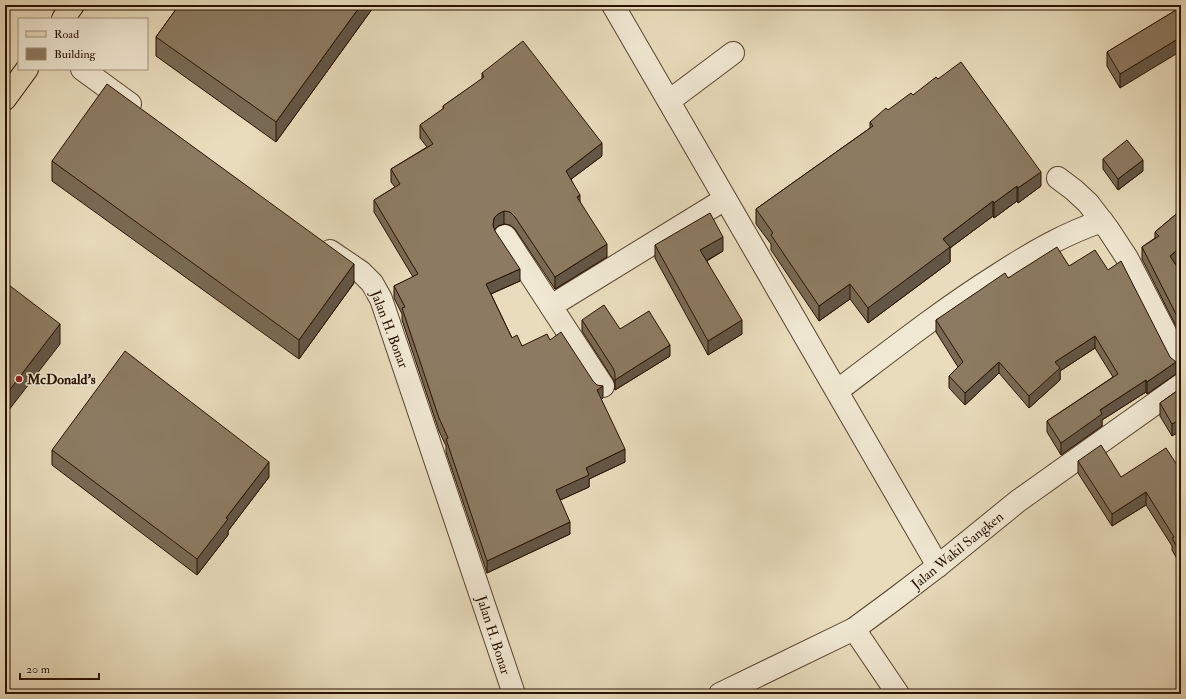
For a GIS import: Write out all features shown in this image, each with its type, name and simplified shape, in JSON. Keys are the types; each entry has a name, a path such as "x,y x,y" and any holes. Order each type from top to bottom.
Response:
{"main road":[{"path":"64,18 73,5"},
{"path":"5,99 26,70"}],"street":[{"path":"613,5 938,566"},
{"path":"669,101 733,53"},
{"path":"83,70 146,116"},
{"path":"1058,178 1088,203 1127,258 1181,363"},
{"path":"550,306 725,199"},
{"path":"837,391 964,296 1040,248 1080,228 1102,221"},
{"path":"505,236 603,386"},
{"name":"Jalan H. Bonar","path":"311,238 361,272 372,283 381,300 514,694"},
{"name":"Jalan Wakil Sangken","path":"720,694 854,629 938,566 1018,501 1181,384"},
{"path":"854,629 898,694"}],"building":[{"path":"179,5 361,5 276,122 156,37"},
{"path":"1181,7 1181,37 1120,74 1107,52"},
{"path":"523,41 602,143 566,171 580,195 577,197 607,244 555,277 515,217 510,212 504,211 494,218 493,225 495,231 520,269 486,284 512,338 517,335 522,346 547,334 550,340 561,332 593,381 597,385 603,386 597,390 625,449 586,468 589,475 556,490 570,522 487,561 446,439 448,438 439,418 402,308 405,307 394,286 418,274 374,200 400,184 391,169 433,144 420,125 444,108 443,106 484,77 482,73"},
{"path":"961,62 1041,172 1018,188 1017,186 994,203 993,201 943,239 950,247 868,308 850,284 819,306 771,235 773,233 756,209 873,126 870,122 886,108 888,110 911,93 913,95 936,77 938,79"},
{"path":"107,84 354,264 299,340 52,161"},
{"path":"1127,140 1143,160 1118,179 1103,159"},
{"path":"1181,210 1181,247 1170,256 1181,273 1181,324 1142,247 1159,236 1155,232"},
{"path":"710,213 723,237 700,250 742,320 708,341 655,245"},
{"path":"1057,247 1069,266 1095,250 1108,270 1121,261 1170,357 1176,362 1147,382 1146,380 1100,410 1102,414 1061,443 1047,421 1118,374 1095,336 1055,362 1060,368 1029,396 999,362 965,393 949,376 963,362 936,320 1005,273 1008,278"},
{"name":"McDonald's","path":"5,282 60,324 5,396"},
{"path":"604,305 620,329 649,311 670,345 615,380 613,368 582,320"},
{"path":"125,351 269,462 197,559 52,450"},
{"path":"1181,388 1181,419 1172,424 1160,403"},
{"path":"1101,445 1121,477 1166,448 1181,471 1181,554 1172,538 1174,537 1146,492 1112,514 1078,461"}],"place":[{"name":"McDonald's","path":"19,379"}]}
